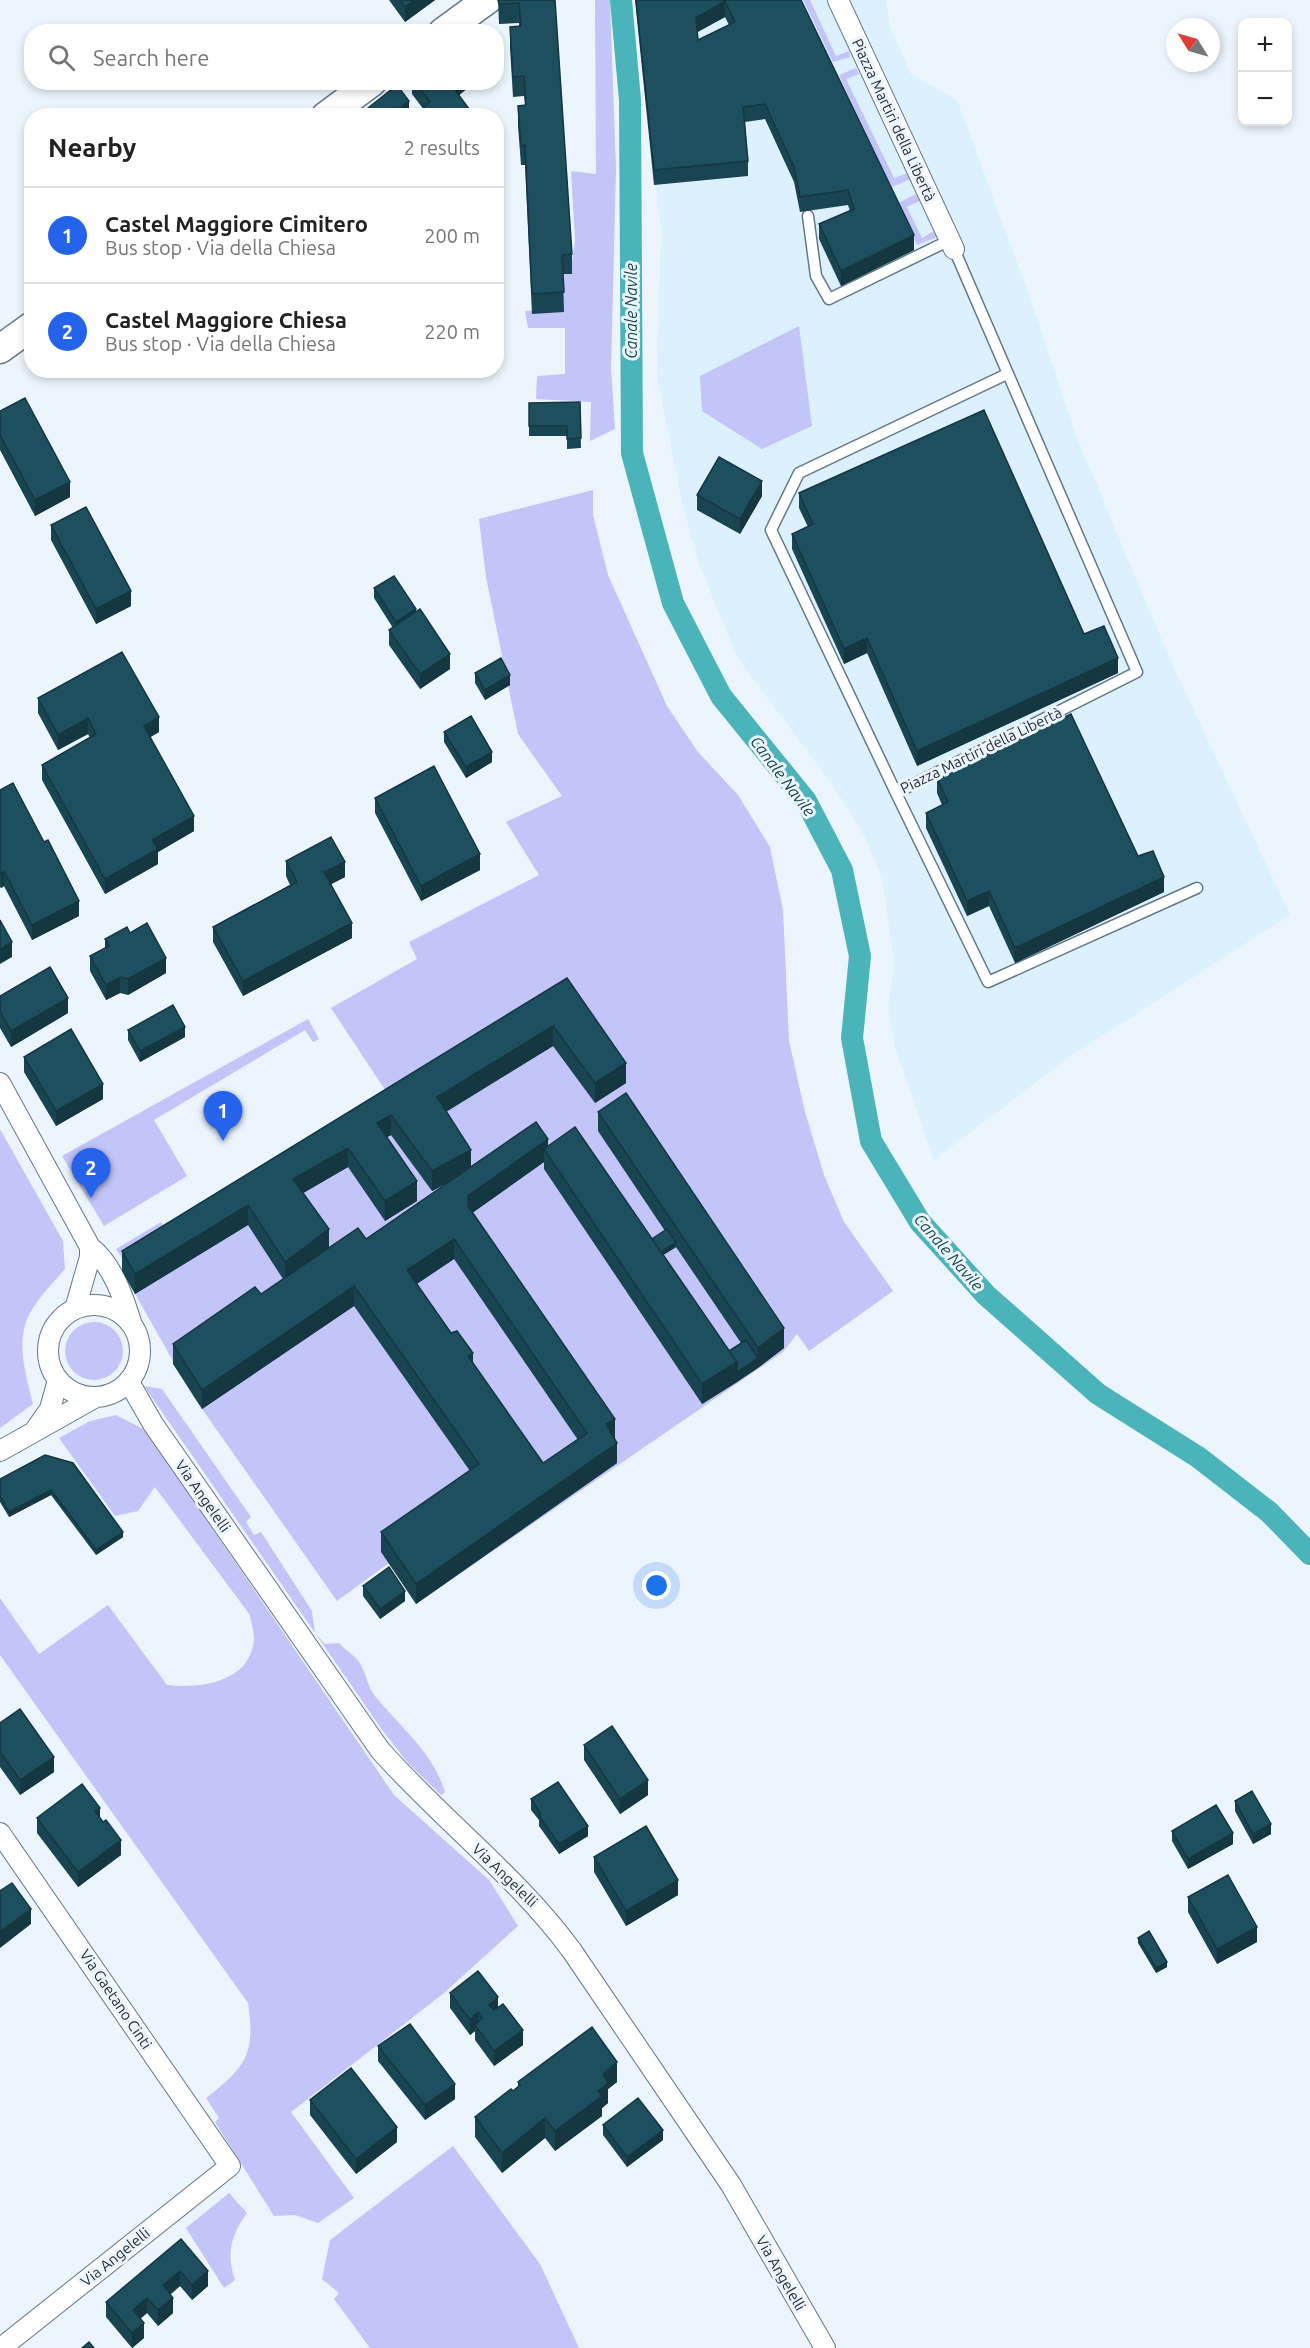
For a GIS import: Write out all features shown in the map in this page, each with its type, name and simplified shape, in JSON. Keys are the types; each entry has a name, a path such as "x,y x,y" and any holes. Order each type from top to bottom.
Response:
{"street":[{"name":"Piazza Martiri della Libertà","path":"838,0 952,244"},
{"path":"453,24 481,2"},
{"path":"337,108 361,90"},
{"path":"0,349 24,332"},
{"path":"0,1083 90,1247 99,1254 122,1293 141,1354 129,1382 0,1451"},
{"path":"75,1309 90,1257 90,1247"},
{"path":"104,1395 82,1396 69,1390 58,1380 50,1361 50,1341 63,1317 75,1309 90,1305 105,1306 119,1312 131,1323"},
{"path":"33,1432 50,1409 58,1380"},
{"name":"Via Angelelli","path":"129,1382 153,1424 380,1750 410,1784 514,1881 546,1915 675,2100 742,2202 825,2348"},
{"name":"Via Angelelli","path":"104,1395 153,1424"},
{"name":"Via Gaetano Cinti","path":"0,1833 230,2166"},
{"name":"Via Angelelli","path":"1,2348 230,2166"},
{"path":"742,2202 755,2243 772,2283 810,2348"}],"lane":[{"path":"808,216 816,276 829,299 952,244"},
{"name":"Piazza Martiri della Libertà","path":"952,244 1137,672 896,793 771,530 799,473 1007,375"},
{"path":"896,793 988,982 1197,888"}],"shaded area":[{"path":"595,0 610,0 616,170 611,368 615,429 590,441 591,402 536,399 537,376 565,374 565,328 528,328 525,311 561,307 560,271 571,269 575,240 571,171 596,174"},
{"path":"635,0 886,0 890,26 910,73 957,100 1032,303 1075,433 1171,662 1290,915 1071,1056 934,1160 895,1047 888,1009 894,962 882,878 866,839 834,787 737,657 698,562 682,502 657,377 661,232"},
{"path":"803,0 810,0 836,56 849,51 850,57 833,62"},
{"path":"856,68 859,74 846,79 894,178 908,173 910,179 890,188 839,75"},
{"path":"916,194 920,201 907,207 922,238 934,231 937,237 917,245 898,203"},
{"path":"799,326 812,426 762,449 702,411 700,376"},
{"path":"593,490 593,515 608,575 667,706 698,752 738,795 770,847 783,910 789,1041 805,1112 824,1175 844,1222 893,1291 809,1351 797,1334 783,1352 416,1604 389,1563 337,1601 193,1396 122,1271 128,1267 116,1249 161,1222 172,1240 395,1105 331,1008 417,959 409,942 539,875 506,822 562,796 518,734 486,577 479,519"},
{"path":"308,1019 319,1039 313,1042 305,1030 154,1120 187,1176 104,1226 62,1156"},
{"path":"0,1129 63,1241 65,1269 37,1303 25,1325 23,1355 33,1404 0,1428"},
{"path":"94,1322 105,1324 118,1335 123,1351 121,1362 110,1375 94,1380 83,1378 70,1367 65,1351 67,1340 78,1327"},
{"path":"144,1386 162,1389 251,1517 246,1522 254,1535 261,1532 312,1611 315,1633"},
{"path":"116,1415 145,1430 394,1795 489,1880 518,1926 444,1993 291,2112 354,2198 318,2223 295,2215 274,2216 215,2122 219,2118 206,2098 230,2078 245,2058 250,2035 248,2003 0,1655 0,1598 39,1654 108,1605 167,1685 195,1686 222,1680 234,1674 244,1665 251,1653 254,1639 250,1615 155,1487 138,1511 115,1516 59,1438 90,1421"},
{"path":"315,1634 325,1644 339,1643 357,1659 372,1692 433,1764 445,1792 441,1795 408,1763"},
{"path":"453,2146 540,2264 579,2348 370,2348 334,2299 339,2293 322,2279 330,2240"},
{"path":"229,2193 247,2213 237,2229 232,2245 231,2262 235,2280 224,2288 186,2228"}],"building":[{"path":"400,0 414,0 405,7"},
{"path":"498,0 555,0 572,254 562,255 564,292 532,294 525,145 521,146 518,106 526,105 524,76 513,77 510,27 521,26 519,3 499,4"},
{"path":"636,0 801,0 914,235 841,271 819,224 854,209 848,190 800,197 794,167 765,104 743,107 748,161 654,170","holes":["725,1 735,22 698,40 696,18"]},
{"path":"391,90 401,90 409,101 400,108 368,108"},
{"path":"421,90 455,90 468,108 425,108 430,102"},
{"path":"25,398 70,482 35,500 0,435 0,411"},
{"path":"580,402 581,438 567,439 567,426 529,426 529,403"},
{"path":"984,410 1084,634 1104,626 1118,658 917,751 867,638 844,649 792,534 813,524 799,493"},
{"path":"719,457 762,481 740,519 697,495"},
{"path":"86,507 131,591 96,609 51,525"},
{"path":"394,576 416,609 396,622 374,588"},
{"path":"420,609 450,654 420,674 389,630"},
{"path":"122,652 159,717 144,726 194,816 152,840 158,849 105,879 42,765 96,734 88,718 58,735 38,698"},
{"path":"501,658 510,675 485,690 475,673"},
{"path":"1071,714 1138,856 1153,851 1164,877 1015,948 989,891 967,901 926,813 948,802 937,778"},
{"path":"471,716 492,752 466,767 444,732"},
{"path":"434,766 480,854 421,886 375,798"},
{"path":"13,783 44,842 48,840 79,901 32,925 4,871 0,872 0,790"},
{"path":"331,837 345,862 324,872 352,923 243,981 213,927 297,882 286,861"},
{"path":"0,920 12,942 0,949"},
{"path":"147,923 166,958 128,979 120,977 106,985 90,956 109,946 105,939 127,927 130,933"},
{"path":"50,967 68,998 11,1031 0,1012 0,996"},
{"path":"567,978 626,1063 595,1083 553,1026 437,1097 471,1150 432,1171 391,1115 377,1123 417,1181 385,1201 348,1148 293,1179 329,1229 285,1262 248,1205 135,1274 122,1251"},
{"path":"173,1005 185,1027 140,1051 128,1030"},
{"path":"71,1029 103,1084 56,1111 24,1057"},
{"path":"626,1093 784,1328 758,1348 598,1112"},
{"path":"536,1122 548,1139 468,1196 468,1206 615,1419 606,1424 617,1443 416,1584 381,1532 479,1464 354,1286 202,1390 173,1344 255,1287 261,1294 358,1228 366,1239","holes":["454,1239 587,1433 543,1463 468,1356 473,1353 457,1331 451,1333 407,1270"]},
{"path":"575,1127 737,1362 702,1384 544,1149"},
{"path":"667,1229 676,1242 661,1252 652,1239"},
{"path":"746,1340 758,1358 737,1372 737,1362 729,1351"},
{"path":"45,1455 73,1463 123,1532 96,1550 51,1490 9,1512 0,1496 0,1479"},
{"path":"389,1567 405,1591 380,1609 363,1586"},
{"path":"20,1709 54,1757 20,1780 0,1752 0,1723"},
{"path":"612,1726 648,1780 620,1799 584,1745"},
{"path":"558,1782 588,1826 559,1844 539,1816 541,1814 531,1799"},
{"path":"82,1784 100,1808 95,1811 103,1822 106,1820 121,1840 78,1872 37,1818"},
{"path":"1252,1791 1271,1824 1253,1834 1235,1801"},
{"path":"1216,1805 1233,1833 1188,1859 1172,1831"},
{"path":"646,1826 678,1880 626,1911 594,1857"},
{"path":"1228,1875 1257,1927 1217,1949 1188,1897"},
{"path":"12,1883 31,1909 0,1932 0,1891"},
{"path":"1149,1931 1167,1962 1156,1968 1138,1938"},
{"path":"478,1971 498,1997 489,2005 494,2010 503,2004 523,2030 494,2051 475,2025 482,2018 478,2012 470,2020 450,1993"},
{"path":"410,2024 455,2084 425,2105 378,2046"},
{"path":"592,2027 617,2062 603,2074 608,2083 598,2091 602,2096 555,2131 545,2118 502,2153 475,2117 511,2089 513,2091 520,2085 518,2082"},
{"path":"351,2068 397,2127 356,2159 310,2100"},
{"path":"638,2098 663,2130 627,2157 603,2125"},
{"path":"181,2239 208,2271 192,2285 180,2271 163,2285 173,2298 158,2310 147,2298 133,2310 144,2323 132,2333 106,2302"},
{"path":"89,2342 94,2348 82,2348"}],"waterway":[{"name":"Canale Navile","path":"621,0 630,100 632,453 673,603 721,696 806,801 842,870 860,956 852,1038 871,1141 920,1222 986,1295 1098,1394 1198,1457 1269,1512 1310,1554"}],"place":[{"name":"Castel Maggiore Cimitero","path":"223,1141"},
{"name":"Castel Maggiore Chiesa","path":"91,1198"}]}
